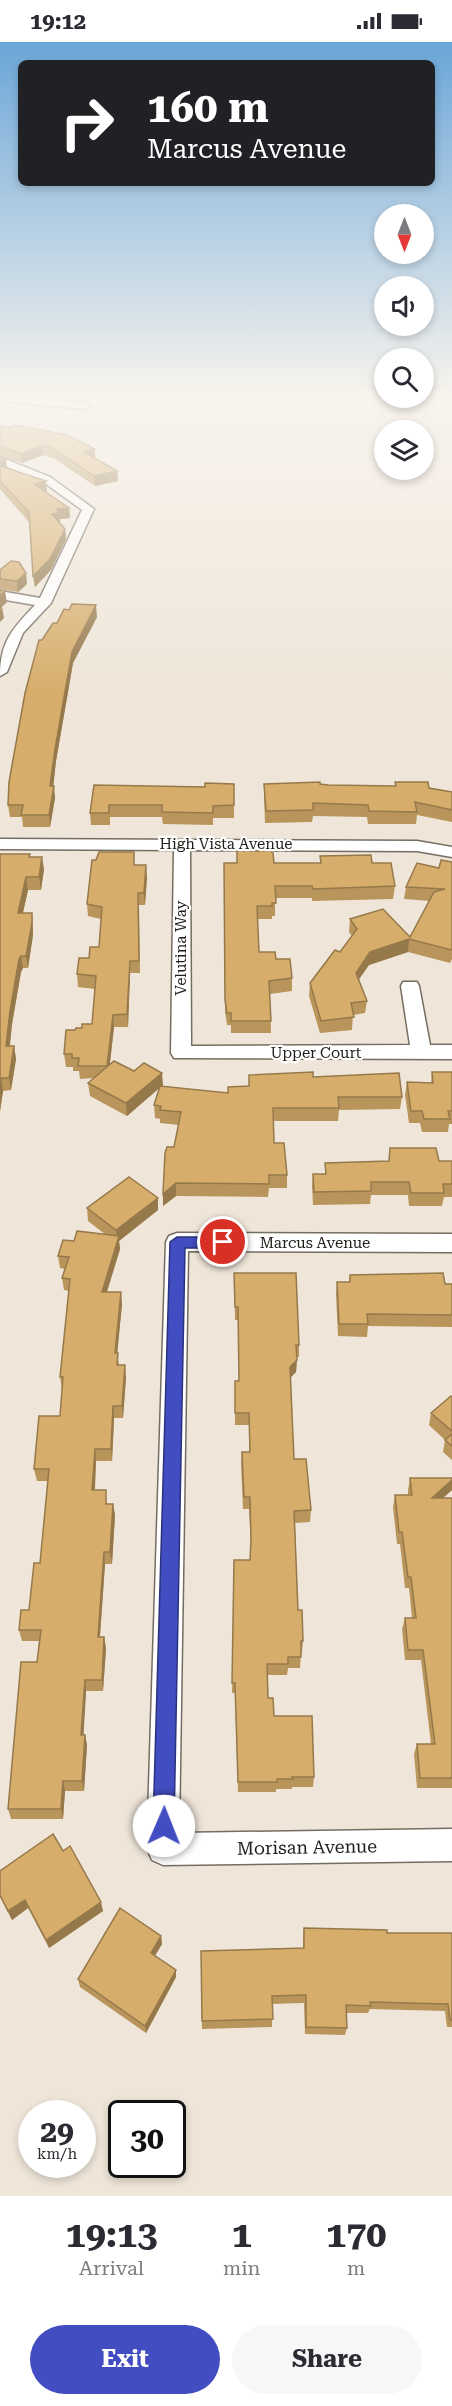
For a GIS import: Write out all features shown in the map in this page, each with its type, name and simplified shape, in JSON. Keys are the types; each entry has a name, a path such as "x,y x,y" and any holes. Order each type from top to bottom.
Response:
{"street":[{"path":"0,672 17,632 44,603 88,509 64,492"},
{"path":"0,595 44,603"},
{"name":"High Vista Avenue","path":"0,844 417,846 452,852"},
{"name":"Velutina Way","path":"180,1053 182,844"},
{"path":"410,986 421,1053"},
{"name":"Upper Court","path":"180,1053 452,1052"},
{"name":"Marcus Avenue","path":"163,1850 177,1242 452,1243"},
{"name":"Morisan Avenue","path":"163,1850 452,1845"}],"building":[{"path":"10,492 45,492 69,508 57,509 59,513 52,514 65,529 50,559 33,576 29,512"},
{"path":"11,561 19,562 26,573 17,581 0,579 0,570"},
{"path":"72,604 96,605 72,652 55,749 50,786 54,786 49,815 21,815 23,805 8,805 9,782 25,693 39,640 42,640 53,623 57,623 64,609 69,610"},
{"path":"320,782 320,784 328,785 396,786 395,782 428,782 429,788 452,792 452,810 415,802 417,812 369,811 368,805 313,803 313,810 266,811 264,784"},
{"path":"205,783 234,784 234,805 213,806 213,813 162,812 162,805 109,805 109,813 90,813 94,785 205,787"},
{"path":"237,851 270,851 273,853 274,863 321,863 320,856 371,855 372,863 391,863 395,886 313,889 312,886 275,886 276,903 272,903 272,906 257,906 259,952 275,952 276,959 290,959 292,978 269,981 271,1021 231,1021 231,1013 227,1013 224,863 237,863"},
{"path":"99,852 134,852 134,865 146,865 144,893 138,893 139,961 130,961 127,1014 113,1015 107,1066 78,1066 79,1058 72,1058 72,1054 64,1054 66,1030 82,1028 82,1024 92,1024 96,976 77,974 79,958 89,958 90,947 99,947 102,907 87,904 92,860 96,860"},
{"path":"0,854 30,854 29,857 42,857 39,877 26,877 18,913 32,913 32,923 26,956 21,956 19,959 10,1011 6,1046 14,1046 9,1078 1,1078 0,1086"},
{"path":"441,860 452,862 452,950 409,939 370,952 356,973 367,1001 351,1003 354,1017 321,1021 310,983 335,950 340,952 357,929 350,919 383,909 410,937 434,892 445,889 406,887 417,863 439,868"},
{"path":"114,1061 134,1071 144,1063 162,1073 126,1103 88,1083"},
{"path":"313,1072 313,1077 399,1073 402,1097 338,1097 339,1108 273,1108 274,1143 284,1143 287,1175 269,1175 269,1184 176,1183 163,1194 165,1153 167,1147 174,1147 181,1112 160,1110 161,1106 154,1105 160,1086 228,1093 228,1087 249,1086 249,1075"},
{"path":"432,1072 452,1072 452,1111 448,1111 450,1119 424,1119 422,1111 411,1111 407,1082 433,1083"},
{"path":"390,1148 436,1148 439,1161 452,1161 452,1184 443,1184 444,1193 411,1193 409,1182 371,1182 371,1191 314,1192 313,1174 326,1174 325,1163 389,1161"},
{"path":"129,1177 158,1198 116,1230 87,1208"},
{"path":"77,1231 119,1236 102,1292 121,1292 115,1353 118,1353 117,1365 125,1365 122,1406 113,1406 111,1449 95,1449 92,1490 106,1490 106,1504 113,1504 110,1552 104,1552 98,1637 104,1637 102,1680 85,1680 81,1735 85,1735 82,1781 63,1781 61,1809 8,1809 21,1662 37,1662 41,1630 19,1630 21,1610 29,1610 34,1563 40,1563 49,1469 34,1469 39,1416 60,1416 63,1377 60,1377 70,1279 62,1278 69,1257 58,1256 63,1240 74,1241"},
{"path":"234,1273 296,1273 299,1345 296,1345 297,1360 290,1367 294,1459 306,1459 311,1510 294,1511 298,1610 302,1610 303,1641 301,1641 301,1657 288,1657 288,1664 267,1664 268,1698 273,1698 274,1716 312,1716 314,1777 277,1779 277,1782 238,1782 235,1683 232,1683 234,1560 250,1560 251,1539 250,1497 244,1497 242,1452 250,1452 249,1413 235,1413 235,1381 239,1381 238,1307 235,1307"},
{"path":"443,1273 445,1284 452,1284 452,1315 367,1314 368,1324 339,1324 337,1282 350,1282 350,1275"},
{"path":"452,1397 452,1431 431,1413"},
{"path":"452,1434 452,1446 445,1440"},
{"path":"410,1478 452,1478 432,1498 452,1498 452,1778 420,1778 417,1744 435,1744 423,1650 408,1650 405,1618 416,1618 411,1577 408,1577 402,1532 399,1532 395,1495 412,1495"},
{"path":"53,1834 63,1851 70,1846 101,1902 46,1940 25,1900 8,1911 0,1895 0,1871"},
{"path":"120,1908 161,1936 151,1953 176,1970 145,2026 78,1979"},
{"path":"304,1928 387,1930 387,1933 452,1933 452,2020 450,2020 448,2004 370,2002 371,2006 346,2005 347,2028 306,2027 306,1995 272,1996 273,2019 202,2021 201,1951 304,1948"}],"route":[{"path":"164,1826 177,1242 223,1242"}]}
